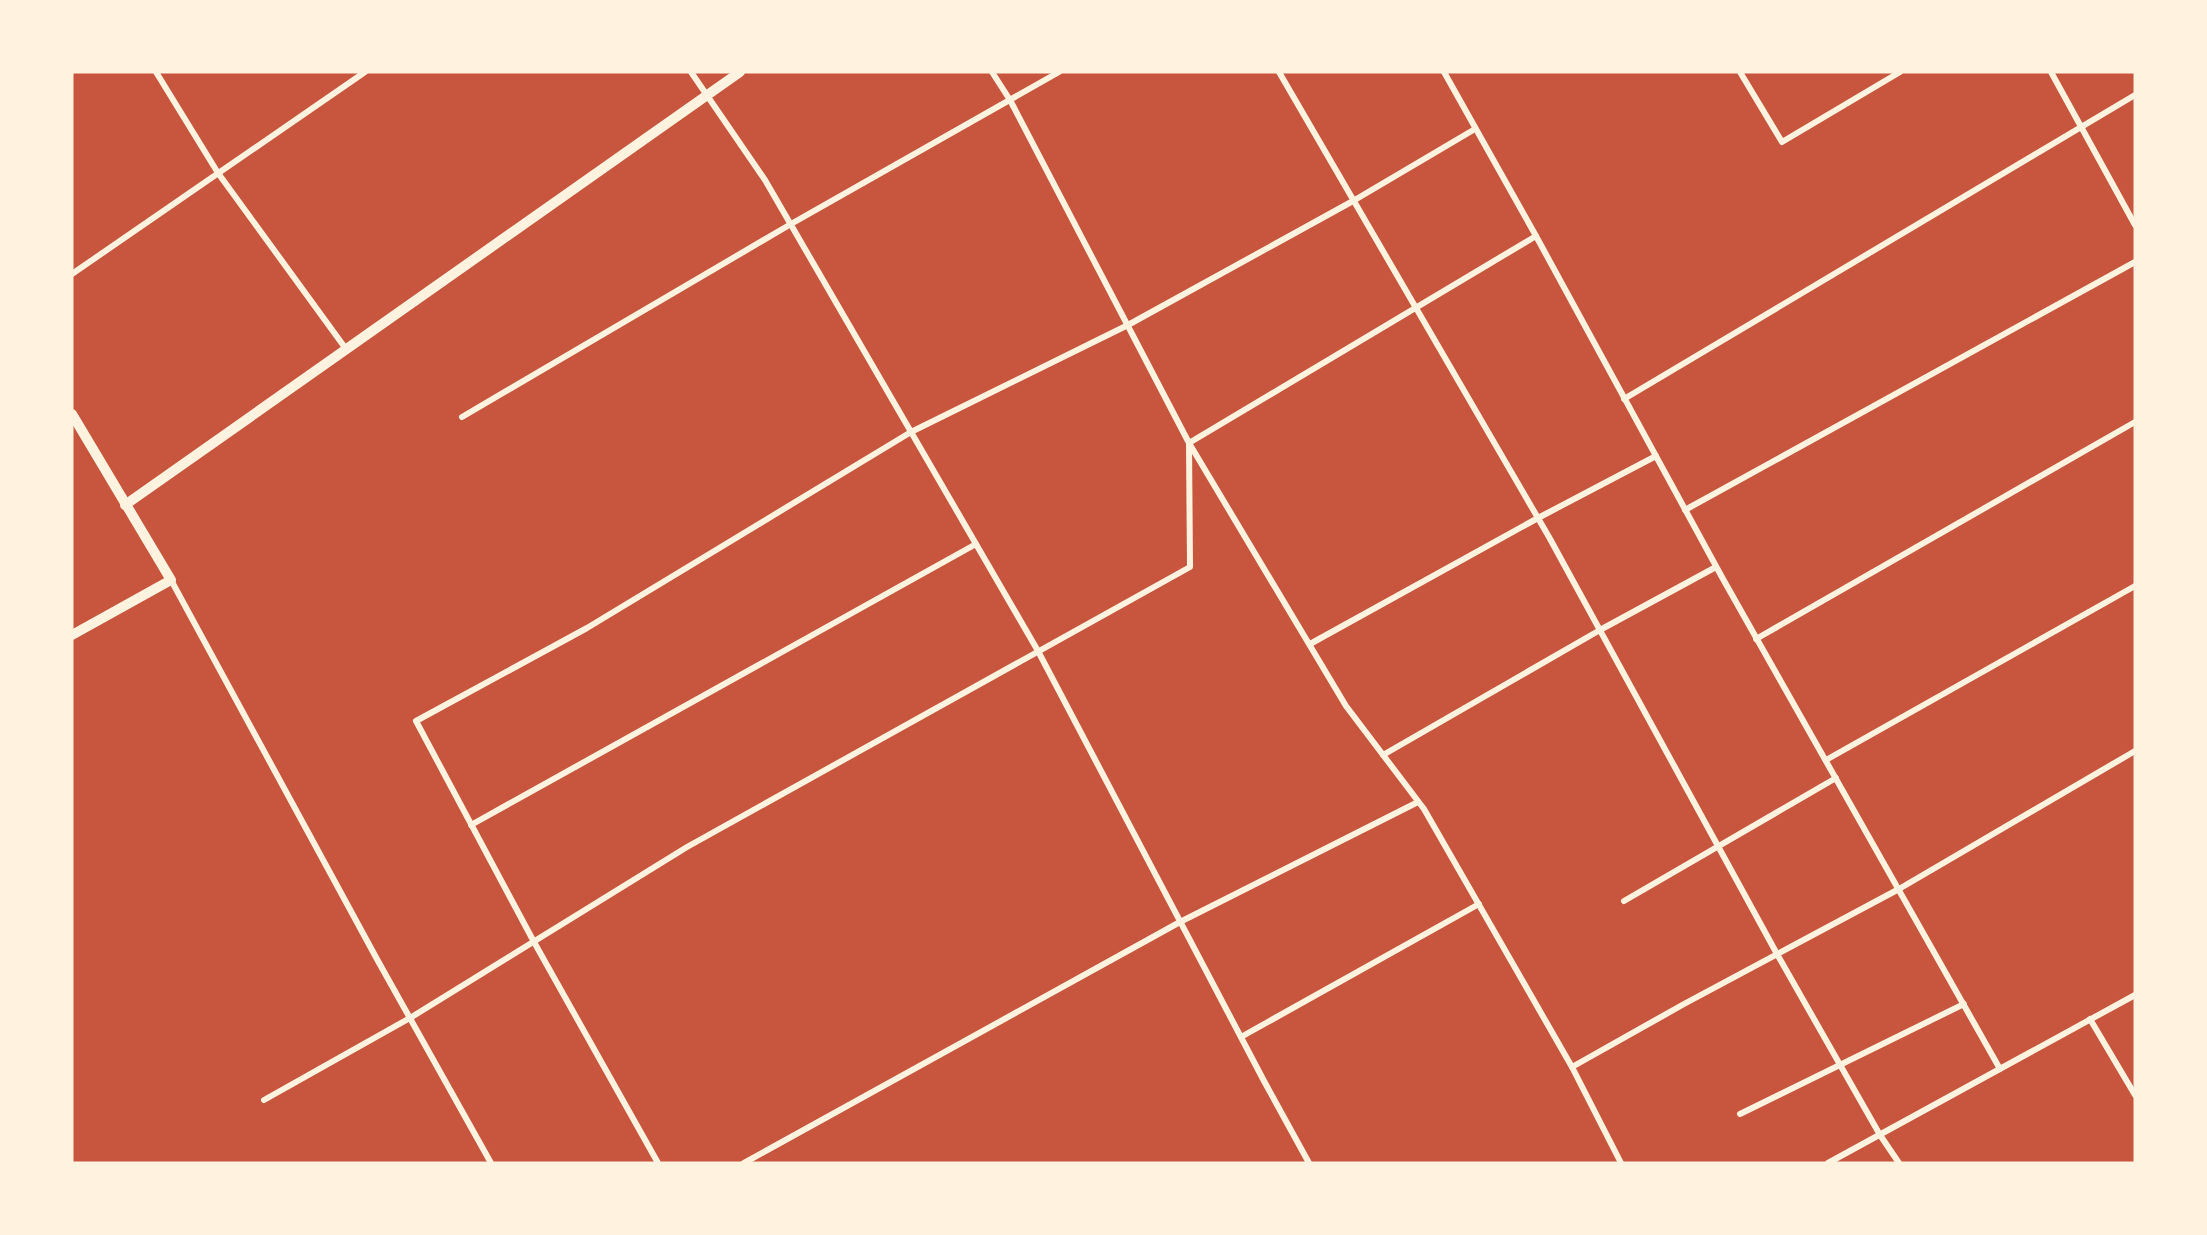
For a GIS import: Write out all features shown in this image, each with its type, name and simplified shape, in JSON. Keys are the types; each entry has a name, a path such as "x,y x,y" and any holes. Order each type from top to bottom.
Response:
{"street":[{"path":"156,72 218,173 346,349"},
{"path":"72,274 365,72"},
{"path":"691,72 765,180 1038,651 1240,1037 1309,1163"},
{"path":"125,505 740,72"},
{"path":"992,72 1010,100 1189,443 1346,706 1419,802 1572,1067 1621,1163"},
{"path":"462,417 791,224 1059,72"},
{"path":"1279,72 1538,518 1777,954 1880,1135 1899,1163"},
{"path":"1444,72 1756,639 2000,1069"},
{"path":"1740,72 1782,142 1900,72"},
{"path":"2051,72 2135,225"},
{"path":"1624,399 2135,95"},
{"path":"658,1163 534,942 416,721 587,628 911,432 1128,325 1353,201 1475,129"},
{"path":"1189,443 1536,236"},
{"path":"1685,510 2135,262"},
{"path":"72,414 171,580 491,1163"},
{"path":"1756,639 2135,422"},
{"path":"264,1100 410,1018 687,847 1190,567 1189,443"},
{"path":"1310,644 1538,518 1656,456"},
{"path":"471,825 976,543"},
{"path":"1383,755 1600,630 1716,567"},
{"path":"72,635 171,580"},
{"path":"1826,760 2135,586"},
{"path":"1572,1067 1899,889 2135,751"},
{"path":"1624,900 1836,778"},
{"path":"744,1163 1180,922 1419,802"},
{"path":"1240,1037 1479,904"},
{"path":"1828,1163 2135,994"},
{"path":"1740,1114 1964,1004"},
{"path":"2090,1019 2135,1095"}]}
